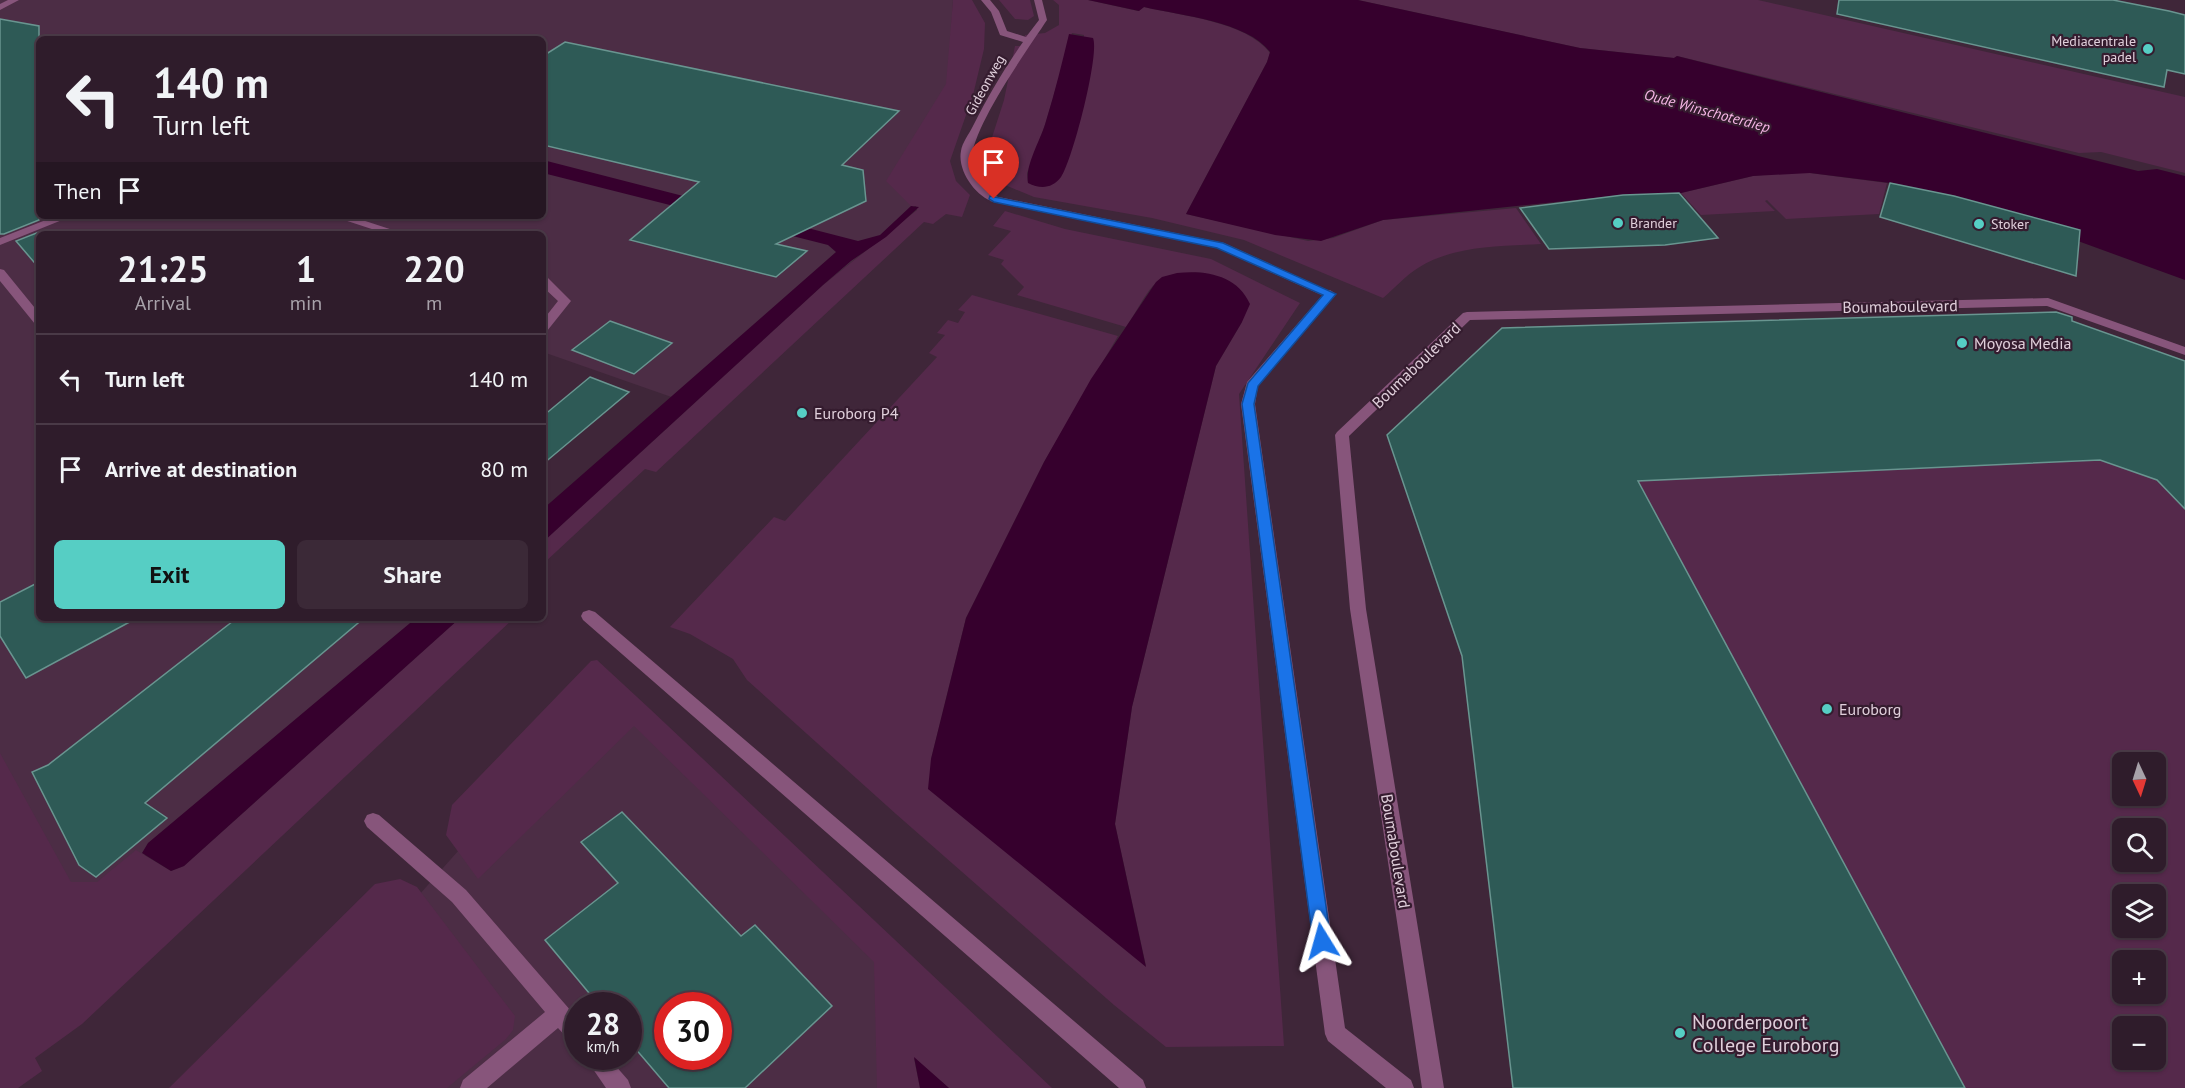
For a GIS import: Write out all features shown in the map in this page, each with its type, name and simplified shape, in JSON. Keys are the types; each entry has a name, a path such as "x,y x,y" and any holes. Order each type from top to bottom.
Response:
{"street":[{"path":"0,7 15,0"},
{"name":"Gideonweg","path":"986,0 995,11 1003,33 1029,41 999,83 966,150 966,167 983,191 994,199 1220,245 1330,294 1252,386 1248,404 1335,1034 1403,1088"},
{"path":"1029,41 1043,20 1038,0"},
{"path":"0,242 58,219"},
{"path":"348,219 389,231"},
{"path":"0,273 36,317"},
{"path":"546,283 565,301 546,324"},
{"name":"Boumaboulevard","path":"1433,1088 1358,609 1342,435 1467,316 2048,302 2185,351"},
{"path":"589,616 1135,1088"},
{"path":"373,820 459,896 564,1018"},
{"path":"471,1088 560,1013"},
{"path":"605,1070 620,1088"}],"shaded area":[{"path":"0,0 953,0 948,84 914,208 891,230 680,400 546,353 546,231 36,231 36,621 427,621 80,909 0,759"},
{"path":"953,0 972,0 985,23 984,49 973,95 950,161 956,181 970,195 962,217 946,214 933,224 924,222 656,472 645,469 546,561 546,539 823,285 917,210 916,206 911,206 886,181 946,84"},
{"path":"999,0 1030,0 1034,16 1028,20 1015,19"},
{"path":"1053,0 1088,0 1138,11 1144,7 1212,21 1245,34 1259,42 1270,53 1186,214 1308,241 1333,238 1383,220 1516,208 1541,244 1478,248 1432,260 1414,271 1383,298 1244,240 1152,218 1034,197 1005,185 986,165 986,156 1004,100 1015,46 1024,46 1025,35 1045,33 1059,25 1059,5","holes":["1072,33 1084,35 1081,117 1061,177 1028,183 1027,173 1045,125"]},
{"path":"1358,0 1758,0 2185,97 2185,173 2101,152 2079,153 1677,56 1674,58 1580,48"},
{"path":"1810,173 1887,183 1879,214 1786,219 1767,200 1765,201 1775,211 1701,215 1681,193 1753,176"},
{"path":"1005,211 1065,229 1211,259 1300,303 1239,394 1284,1046 1166,1047 1114,1005 896,814 747,680 733,659 690,634 670,627 774,517 785,521 937,357 929,353 945,335 937,333 948,320 958,323 965,312 958,310 972,295 1118,336 1044,462 966,618 931,759 1146,966 1115,824 1132,707 1216,366 1242,322 1205,273 1187,273 1163,278 1148,292 1126,327 1017,295 1024,287 1001,264 1004,260 988,255 1011,231 993,226"},
{"name":"Euroborg","path":"2046,312 2185,361 2185,1088 1513,1088 1462,656 1387,435 1502,328"},
{"path":"457,621 511,621 82,1024 35,1058 42,1071 18,1088 0,1088 0,753 71,882 97,882 136,850 171,871 184,866"},
{"path":"597,660 1052,1088 949,1088 914,1058 920,1088 877,1088 874,962 634,726 478,879 446,835 452,805 591,661"},
{"path":"602,689 895,969 903,1088 376,1088 317,1010"},
{"path":"400,879 417,887 515,1016 513,1030 506,1039 447,1088 169,1088 375,884"}],"water":[{"name":"Oude Winschoterdiep","path":"1088,0 1358,0 1580,48 1674,58 1677,56 2138,171 2157,169 2185,176 2185,280 1954,196 1890,183 1810,173 1753,176 1681,193 1623,195 1383,220 1321,241 1275,235 1186,214 1267,62 1270,52 1246,33 1212,21 1144,7 1139,11"},
{"path":"1069,34 1093,38 1094,48 1089,85 1072,151 1061,177 1050,186 1037,186 1028,183 1029,168 1044,128"},
{"path":"546,161 858,241 880,235 911,206 919,207 886,237 851,261 823,285 546,539 546,506 836,252 828,245 546,174"},
{"path":"1199,272 1219,276 1237,286 1250,304 1216,366 1132,707 1115,824 1146,967 928,789 931,759 966,618 1044,462 1091,379 1156,282 1162,277 1177,273"},
{"path":"412,621 457,621 184,866 171,871 142,853 148,843"},
{"path":"914,1057 949,1088 920,1088"}],"building":[{"path":"1839,0 2113,0 2169,11 2185,15 2185,74 2167,70 2164,87 1837,14"},
{"path":"0,19 39,26 39,36 36,36 36,219 39,220 0,234"},
{"path":"565,42 899,111 842,165 863,170 866,201 776,244 807,251 776,277 630,240 699,182 546,146 546,54"},
{"name":"Stoker","path":"1890,183 1954,196 2080,230 2076,276 1880,217"},
{"name":"Brander","path":"1679,193 1718,238 1665,245 1549,249 1520,208 1623,195"},
{"path":"36,233 36,264 16,241"},
{"path":"2056,312 2072,317 2072,321 2185,361 2185,509 2157,480 2100,460 1638,481 1965,1088 1513,1088 1462,656 1387,435 1502,328"},
{"path":"610,321 672,343 634,374 572,350"},
{"path":"590,377 629,392 546,461 546,414"},
{"path":"36,584 36,621 131,621 26,678 0,636 0,602"},
{"path":"233,621 360,621 145,803 167,818 96,877 79,865 32,772 48,765"},
{"path":"622,812 741,936 755,925 832,1006 745,1088 669,1088 642,1056 642,992 588,992 545,940 618,883 581,842"}],"place":[{"name":"Mediacentrale padel","path":"2148,49"},
{"name":"Brander","path":"1618,223"},
{"name":"Stoker","path":"1979,224"},
{"name":"Moyosa Media","path":"1962,343"},
{"name":"Euroborg P4","path":"802,413"},
{"name":"Euroborg","path":"1827,709"},
{"name":"Noorderpoort College Euroborg","path":"1680,1033"}],"route":[{"path":"994,199 1220,245 1330,294 1266,367 1252,386 1248,404 1322,941"}]}
